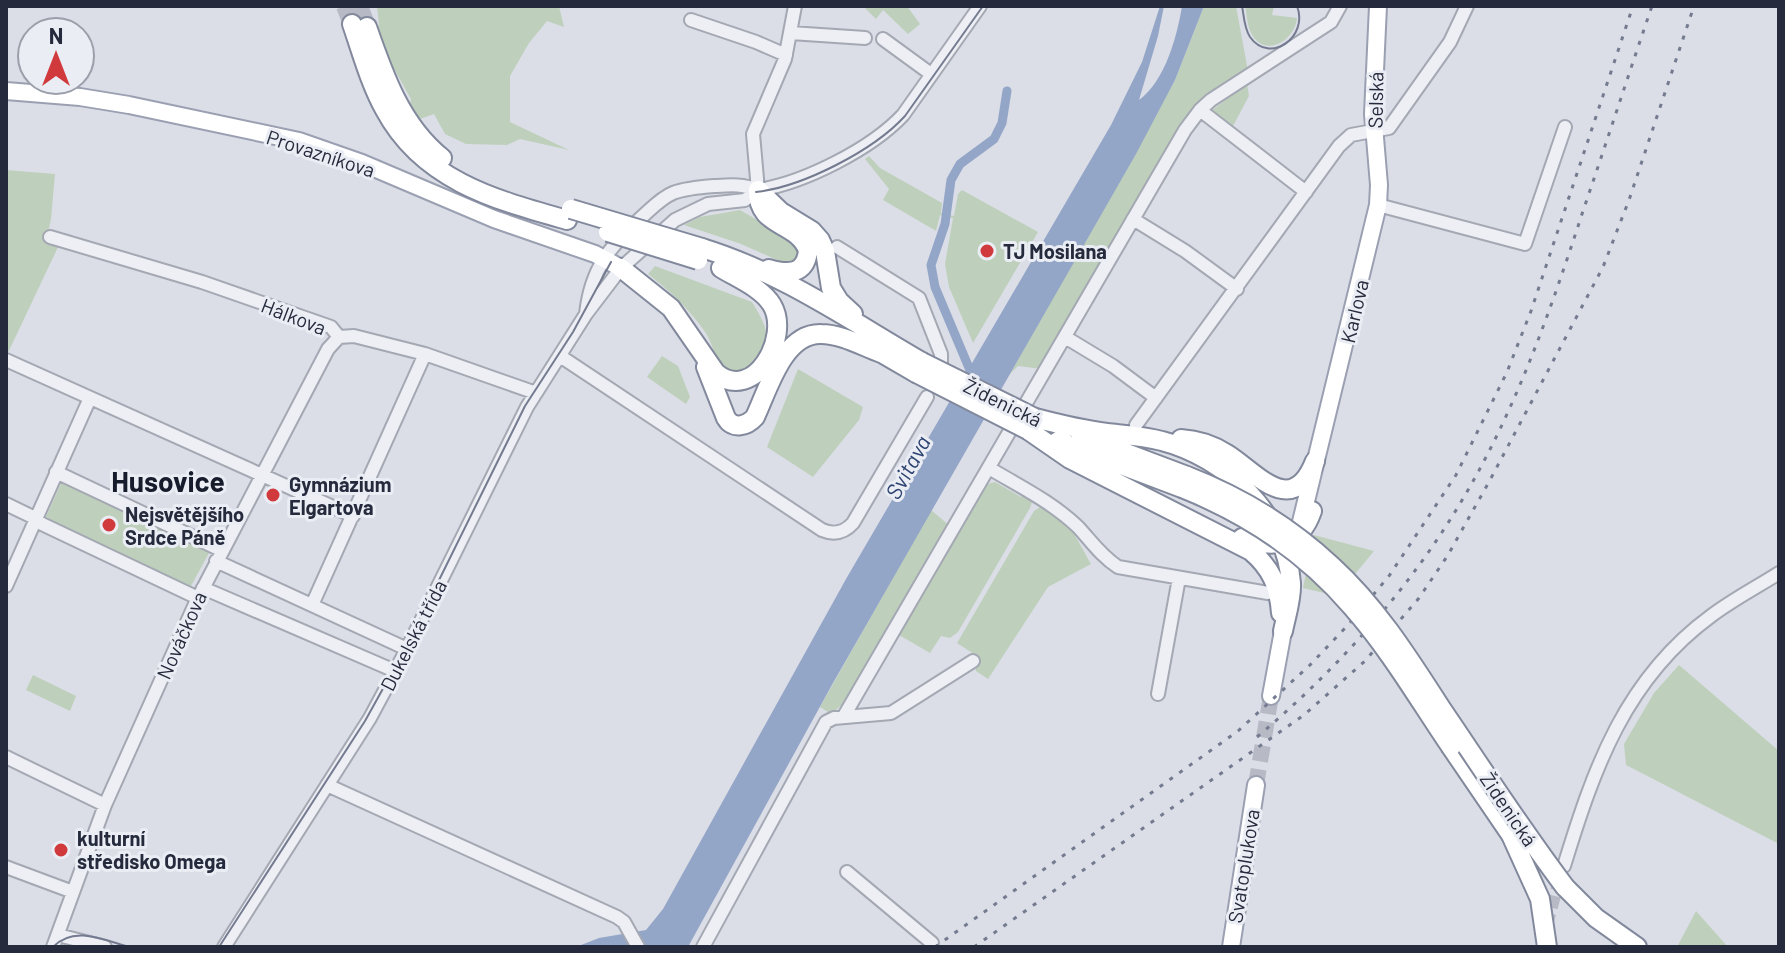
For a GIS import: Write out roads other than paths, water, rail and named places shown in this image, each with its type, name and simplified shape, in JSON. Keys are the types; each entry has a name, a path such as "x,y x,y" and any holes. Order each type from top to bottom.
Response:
{"highway":[{"name":"Židenická","path":"359,26 402,113 419,136 456,168 484,182 569,214 786,283 919,368 1031,424 1185,482 1228,494 1276,521 1333,567 1360,594 1393,636 1565,887 1596,918 1637,947"},
{"path":"724,262 786,273 799,270 805,263 808,254 806,245 796,234 763,213 758,205 758,190"},
{"path":"758,190 784,214 817,235 825,251 827,276 834,295 883,347"},
{"name":"Židenická","path":"724,262 848,333 883,347"},
{"path":"700,351 720,376 731,381 743,381 761,368 774,342 776,320 772,305 724,262"},
{"path":"621,268 671,308 688,329 731,424 740,426 755,417 787,352 804,338 815,334 830,335 883,347"},
{"path":"1031,424 1139,431 1186,439 1212,446 1237,461 1267,486 1278,489 1293,487 1301,482 1315,461"},
{"path":"1031,424 1070,459 1244,546 1267,567 1279,593 1283,631"},
{"path":"1139,431 1187,449 1222,468 1256,502 1281,544 1291,585"},
{"name":"Židenická","path":"1185,482 1268,533 1324,577 1351,605 1511,835 1540,899 1547,947"},
{"path":"1198,523 1258,544 1281,544 1298,535 1312,511"},
{"name":"Karlova","path":"1283,631 1291,585"}],"main road":[{"name":"Selská","path":"1378,6 1374,131 1379,200"},
{"name":"Provazníkova","path":"6,91 129,105 299,141 480,214 604,258 621,268"},
{"name":"Karlova","path":"1291,585 1293,560 1320,437 1326,427 1379,200"},
{"name":"Karlova","path":"1291,585 1301,562 1329,439 1326,427"},
{"name":"Karlova","path":"1271,696 1283,631"},
{"name":"Svatoplukova","path":"1231,947 1256,785"}],"street":[{"name":"Dukelská třída","path":"224,947 395,671 536,393 586,314 621,268 680,217 708,204 745,200 758,190 789,183 866,145 891,128 980,6"},
{"path":"844,716 1185,130 1200,110 1220,93 1331,22 1340,6"},
{"path":"1139,431 1156,398 1339,146 1351,135 1389,128 1450,42 1467,6"},
{"path":"758,190 753,134 786,55 793,7"},
{"path":"691,20 786,55"},
{"path":"791,33 865,38"},
{"path":"883,39 931,74"},
{"path":"1200,110 1306,192"},
{"path":"1379,200 1525,244 1565,127"},
{"name":"Dukelská třída","path":"586,314 591,283 604,258 632,226 664,198 674,193 740,184 758,190"},
{"path":"1133,219 1185,251 1237,289"},
{"name":"Hálkova","path":"50,237 202,282 331,327 339,337 354,336 425,354 536,393"},
{"path":"837,247 919,298 941,354 941,367"},
{"name":"Nováčkova","path":"56,941 105,805 200,593 328,349 339,337"},
{"path":"1065,337 1113,366 1156,398"},
{"path":"312,605 425,354"},
{"path":"560,356 810,523 833,533 845,530 853,523 927,397"},
{"path":"6,360 353,516"},
{"path":"6,586 90,398"},
{"path":"989,468 1056,509 1103,556 1125,569 1268,593"},
{"path":"56,472 312,605 407,649"},
{"path":"6,504 42,524 200,593 395,671"},
{"path":"1564,866 1594,774 1629,705 1650,674 1671,650 1711,616 1779,573"},
{"path":"1158,694 1179,578"},
{"path":"703,947 826,722 844,716 891,713 973,661"},
{"path":"6,757 105,805"},
{"path":"327,785 617,917 624,922 638,947"},
{"path":"6,867 73,892"},
{"path":"847,872 932,943"},
{"path":"56,941 105,947"}],"water":[{"path":"1160,6 1164,6 1158,36 1139,100 1163,70 1182,6 1204,6 1175,80 1136,154 833,683 688,947 576,947 599,938 646,930 663,909 846,579 1111,125 1142,62"}],"waterway":[{"path":"972,375 935,287 931,265 945,224 951,180 960,164 994,139 1002,123 1007,91"}],"tunnel":[{"path":"345,6 352,24"},
{"path":"359,6 367,27"},
{"path":"1256,785 1271,696"},
{"path":"1547,925 1560,877"}],"tram line":[{"path":"756,192 815,175 856,154 891,129 905,116 983,6"},
{"path":"1242,6 1250,37 1267,48 1277,48 1293,37 1298,28 1297,6"},
{"path":"219,947 365,721 405,649 525,406 573,332 611,262"},
{"path":"53,947 61,940 80,935 129,947"}],"railway":[{"path":"935,947 1238,731 1310,665 1389,576 1456,475 1507,372 1531,311 1633,6"},
{"path":"1257,737 1319,681 1376,620 1427,554 1490,450 1548,314 1652,6"},
{"path":"974,947 1304,715 1365,661 1419,598 1448,555 1490,480 1603,267 1629,200 1694,6"}],"place":[{"name":"TJ Mosilana","path":"987,251"},
{"name":"Gymnázium Elgartova","path":"273,495"},
{"name":"Nejsvětějšího Srdce Páně","path":"109,525"},
{"name":"kulturní středisko Omega","path":"61,850"}],"district":[{"name":"Husovice","path":"168,481"}],"water label":[{"name":"Svitava","path":"907,467"}]}
